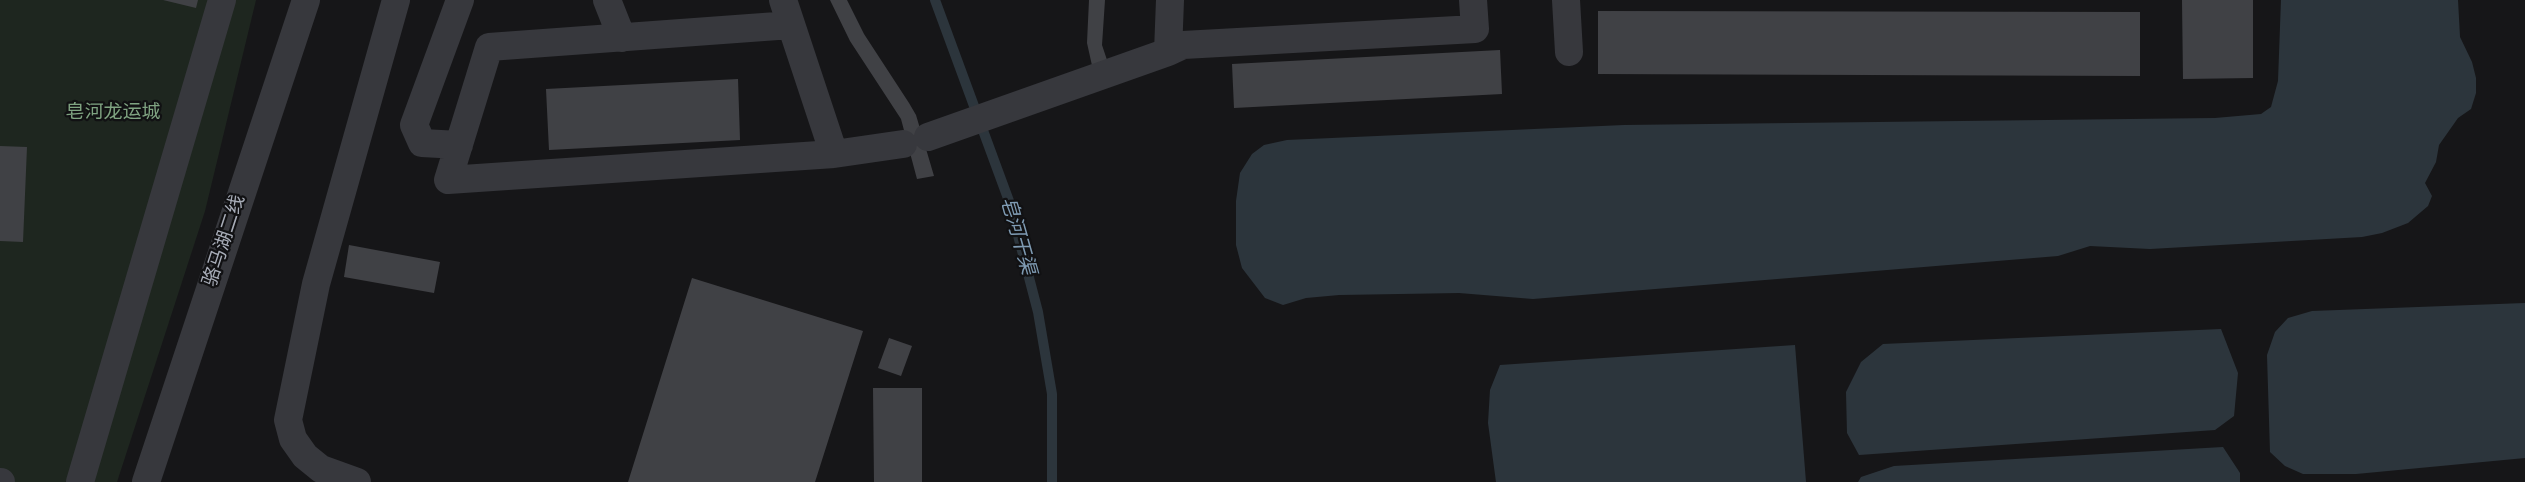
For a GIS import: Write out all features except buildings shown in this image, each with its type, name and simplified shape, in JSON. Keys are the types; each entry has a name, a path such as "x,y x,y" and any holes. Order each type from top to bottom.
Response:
{"street":[{"path":"80,482 222,0"},
{"name":"骆马湖二线","path":"146,482 306,0"},
{"path":"357,482 321,469 305,456 293,439 288,420 316,284 396,0"},
{"path":"459,145 422,143 414,125 460,0"},
{"path":"607,0 622,38"},
{"path":"783,0 834,154"},
{"path":"1168,52 1170,0"},
{"path":"791,25 489,47 448,180 834,154 915,140 1184,45 1475,29 1473,0"},
{"path":"1566,0 1569,52"}],"green space":[{"name":"皂河龙运城","path":"0,0 256,0 205,211 117,482 0,482"}],"shaded area":[{"path":"2281,0 2458,0 2460,37 2472,62 2476,78 2476,93 2471,109 2458,118 2439,145 2436,162 2425,183 2432,196 2428,206 2408,223 2382,233 2362,237 2150,249 2090,246 2058,256 1533,299 1459,293 1339,295 1306,298 1283,305 1265,298 1242,268 1236,245 1236,201 1240,173 1252,154 1264,145 1287,140 1624,125 2215,118 2261,114 2271,107 2278,81"},
{"path":"2525,303 2525,458 2356,474 2303,474 2285,466 2270,452 2267,355 2275,332 2288,318 2312,311"},
{"path":"2221,329 2238,373 2234,416 2215,430 1859,455 1847,433 1846,392 1861,362 1883,344"},
{"path":"1795,345 1806,482 1496,482 1488,423 1490,390 1500,365"},
{"path":"2223,447 2240,473 2240,482 1858,482 1861,477 1894,466"}],"waterway":[{"name":"皂河干渠","path":"935,0 1009,201 1038,312 1052,394 1052,482"}]}
